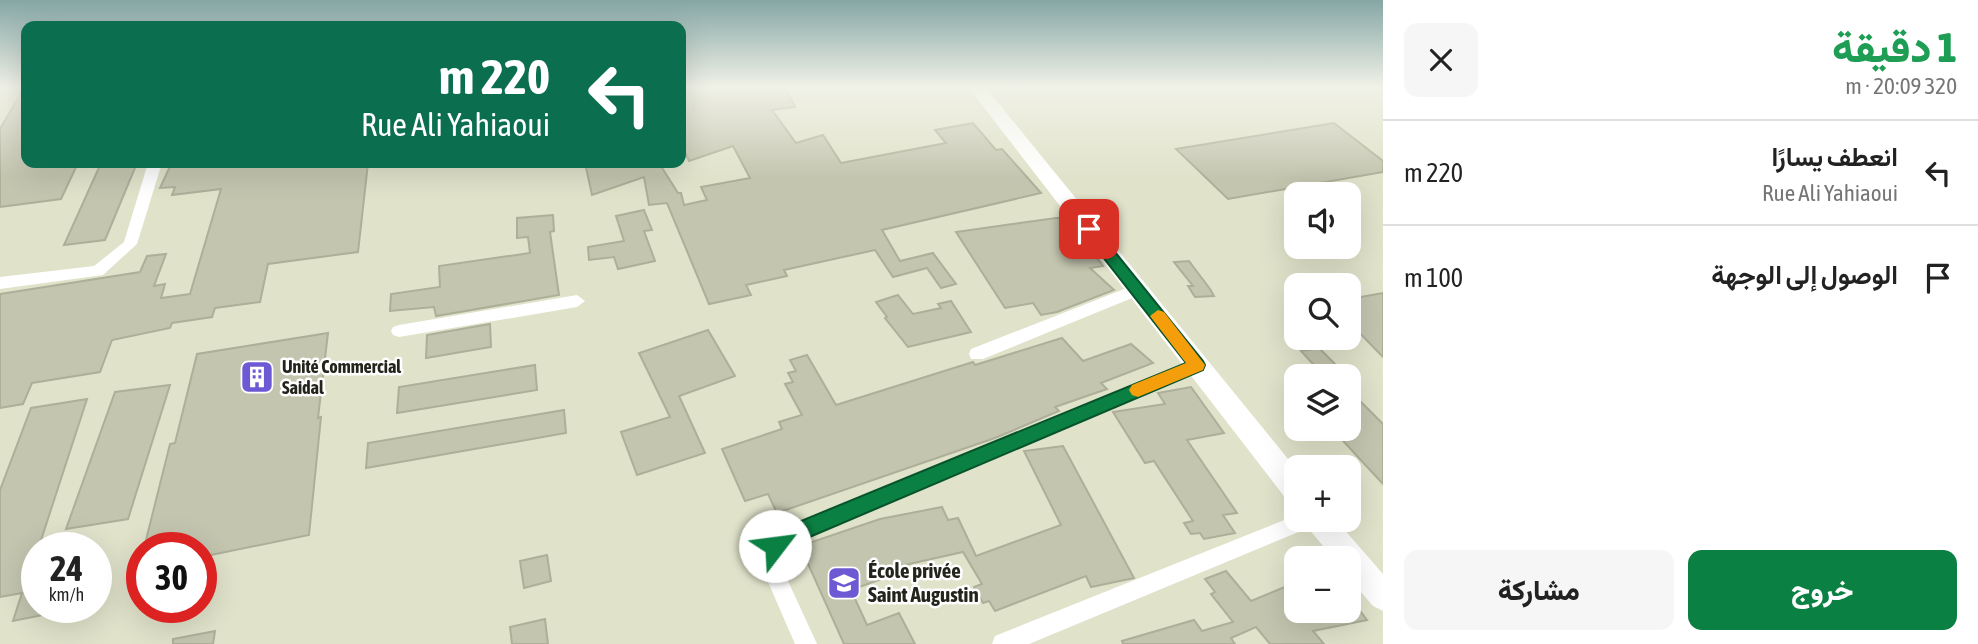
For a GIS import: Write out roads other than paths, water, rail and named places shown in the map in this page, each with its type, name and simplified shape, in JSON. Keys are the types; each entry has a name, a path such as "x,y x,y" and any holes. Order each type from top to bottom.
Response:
{"main road":[{"path":"1001,118 1284,475"},
{"path":"1330,532 1383,596"}],"street":[{"path":"0,283 98,271 130,244 153,168"},
{"path":"978,354 1137,290"},
{"path":"399,331 577,300"},
{"path":"806,644 773,572 771,557 775,546 786,537 1197,365"},
{"path":"1003,644 1284,529"}],"place":[{"name":"Unité Commercial Saidal","path":"257,377"},
{"name":"École privée Saint Augustin","path":"844,583"}]}
